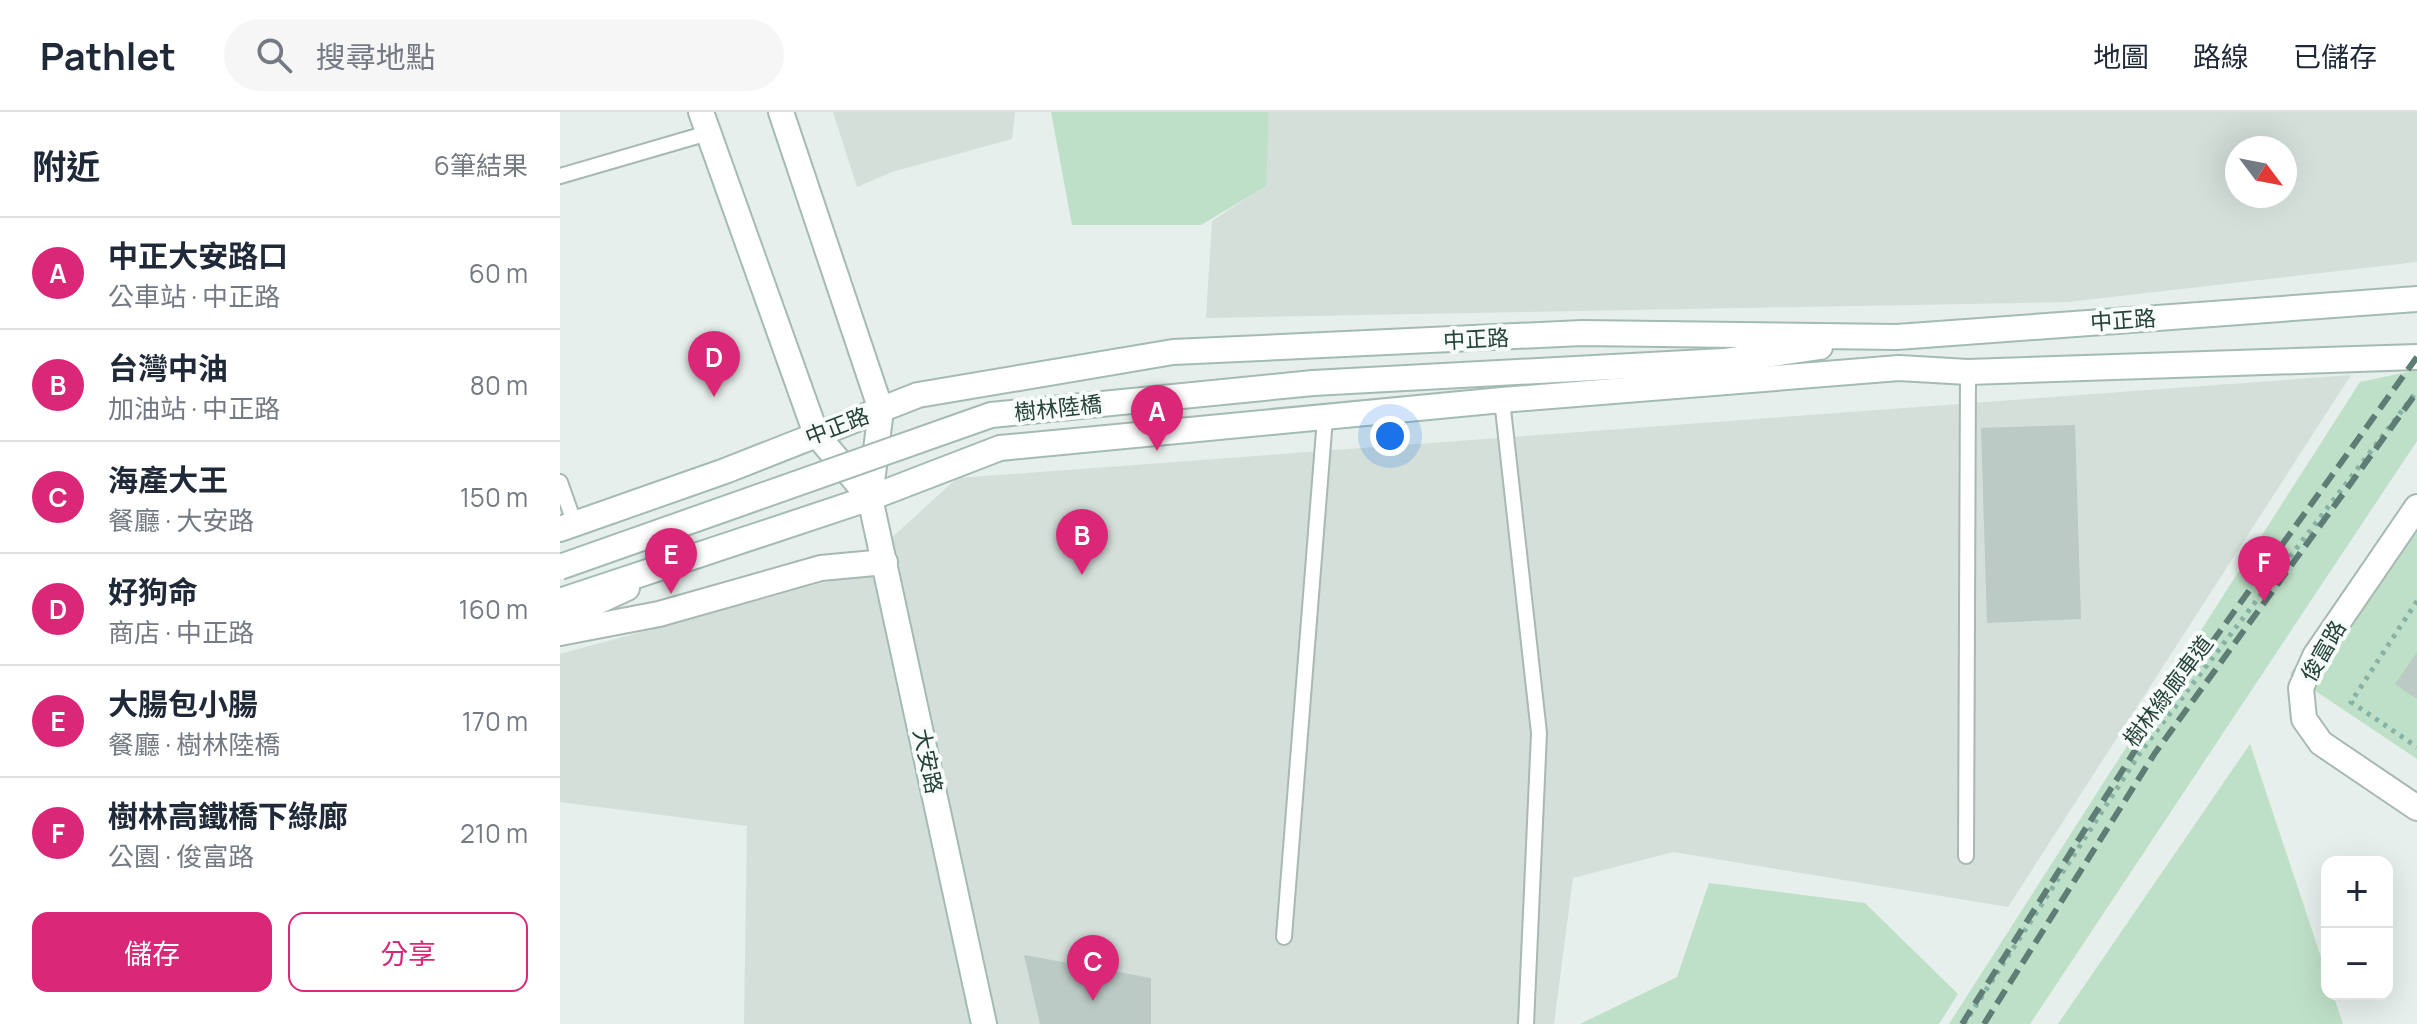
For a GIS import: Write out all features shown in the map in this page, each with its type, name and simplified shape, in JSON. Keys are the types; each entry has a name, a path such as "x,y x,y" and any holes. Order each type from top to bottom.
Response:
{"main road":[{"name":"大安路","path":"781,112 881,410 870,498 984,1024"},
{"name":"大安路","path":"704,123 816,434 870,498"},
{"name":"中正路","path":"565,526 725,471 918,395 1173,352 1582,333 1897,337 2417,299"},
{"path":"1724,361 1897,337"},
{"name":"中正路","path":"694,556 870,498 1000,448 1502,400 1899,368 1968,372 2417,357"},
{"path":"1724,361 1899,368"},
{"name":"樹林陸橋","path":"560,567 991,415 1313,383 1724,361"},
{"name":"俊富路","path":"2417,507 2315,656 2301,688 2304,719 2321,743 2417,808"},
{"path":"560,601 694,556"},
{"path":"560,619 694,556"},
{"path":"560,633 659,614 821,568 885,562"}],"lane":[{"path":"560,176 704,123"},
{"path":"1966,856 1968,372"},
{"path":"1502,400 1539,733 1526,1024"},
{"path":"1284,937 1325,418"},
{"path":"560,482 565,526"}],"path":[{"name":"樹林綠廊車道","path":"1964,1024 2142,750 2417,391"},
{"path":"2417,601 2351,702 2417,747"}],"shaded area":[{"path":"833,112 1015,112 1012,139 892,172 857,187"},
{"path":"1269,112 2417,112 2417,262 2068,302 1206,318 1212,221 1265,186"},
{"path":"2351,375 2008,907 1673,852 1573,878 1554,1024 744,1024 747,826 560,802 560,654 851,575 957,478"}],"green space":[{"path":"1051,112 1269,112 1266,186 1201,225 1072,225"},
{"path":"2417,370 2417,441 2030,1024 1949,1024 2360,382"},
{"path":"2417,493 2417,759 2290,674"},
{"path":"2250,744 2321,957 2321,1000 2335,1000 2343,1024 2058,1024"},
{"path":"1709,883 1865,903 1958,994 1939,1024 1580,1024 1677,977"}],"building":[{"path":"2075,425 2081,619 1987,623 1981,428"},
{"path":"2417,652 2417,699 2395,684"},
{"path":"1024,955 1151,978 1151,1024 1040,1024"}],"railway":[{"path":"1962,1024 2141,741 2417,357"},
{"path":"1984,1024 2155,753 2417,392"}],"place":[{"name":"好狗命","path":"714,397"},
{"name":"中正大安路口","path":"1157,451"},
{"name":"台灣中油","path":"1082,575"},
{"name":"大腸包小腸","path":"671,594"},
{"name":"樹林高鐵橋下綠廊","path":"2264,602"},
{"name":"海產大王","path":"1093,1001"}]}
